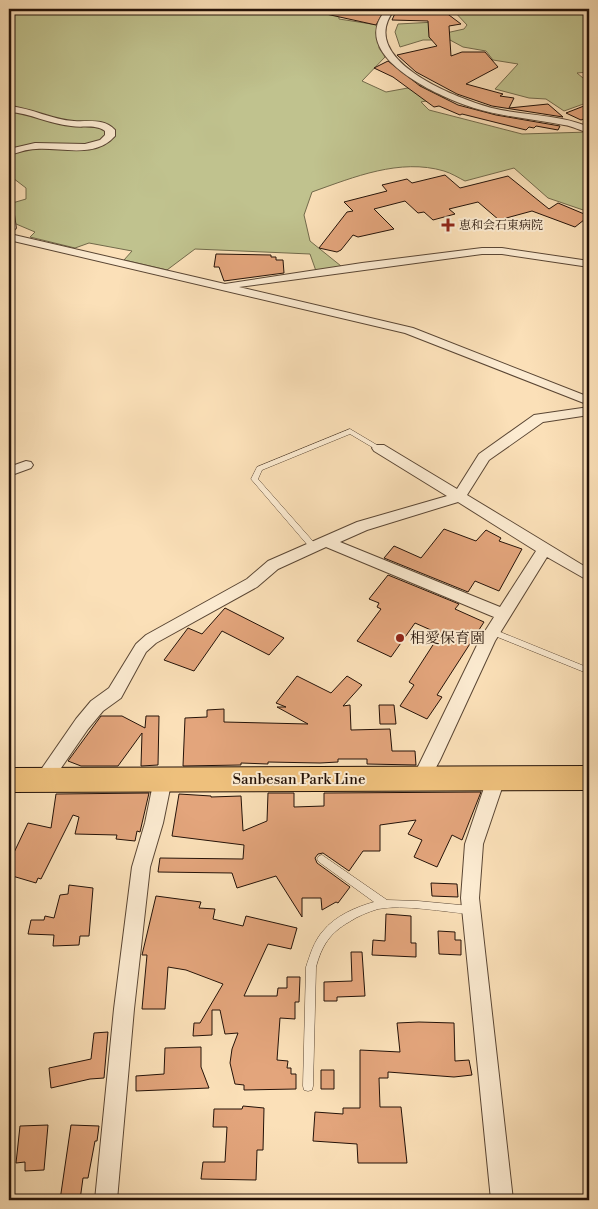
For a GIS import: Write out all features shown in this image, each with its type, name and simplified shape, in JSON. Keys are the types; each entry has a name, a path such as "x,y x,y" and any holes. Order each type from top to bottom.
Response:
{"main road":[{"name":"Sanbesan Park Line","path":"9,780 589,778"}],"street":[{"path":"391,9 384,17 380,32 382,46 393,62 424,83 462,103 518,116 567,122 589,130"},
{"path":"9,109 24,110 72,124 102,125 110,130 110,136 100,144 37,146 9,152"},
{"path":"9,215 11,228 9,231"},
{"path":"9,237 409,330 589,400"},
{"path":"221,287 362,266 482,251 502,251 589,264"},
{"path":"44,779 82,724 98,706 115,693 141,648 151,639 252,583 272,565 362,526 459,497 484,457 539,418 589,411"},
{"path":"379,448 589,576"},
{"path":"9,472 26,465"},
{"path":"320,545 504,615"},
{"path":"421,779 432,760 493,632 545,549"},
{"path":"106,1200 124,1009 141,867 154,822 163,779"},
{"path":"496,779 474,844 470,898 502,1200"}],"lane":[{"path":"320,545 254,479 259,469 350,431 379,448"},
{"path":"493,632 589,671"},
{"path":"322,859 384,904"},
{"path":"308,1086 311,967 316,949 326,934 340,922 361,911 384,904 472,910"}],"green space":[{"path":"9,9 339,9 339,19 378,25 379,48 385,57 362,81 386,92 424,85 446,97 421,102 429,110 522,134 589,132 589,212 548,198 514,168 465,181 444,171 411,167 394,168 361,175 312,192 304,215 310,241 341,266 316,271 310,254 195,249 167,270 124,260 132,251 89,243 75,248 30,237 35,232 9,221 9,204 26,199 26,188 9,175"},
{"path":"452,9 589,9 589,72 577,73 589,83 589,102 564,111 546,99 529,98 495,89 518,64 493,60 486,51 463,47 450,40 423,40 400,47 395,32 398,24 436,22 446,33 464,29 467,25"}],"building":[{"path":"326,9 385,9 376,25 326,14"},
{"path":"397,9 441,9 461,24 449,26 451,56 462,52 485,52 498,67 466,84 503,94 500,96 514,98 509,108 548,104 563,117 492,106 457,94 416,72 397,55 437,46 429,37 428,21 392,20"},
{"path":"388,61 420,86 458,105 496,115 560,126 558,130 536,126 534,128 529,127 526,130 460,115 439,106 434,107 393,77 374,68"},
{"path":"589,104 589,117 581,120 566,113"},
{"path":"445,175 460,188 508,176 549,209 558,203 589,216 575,227 532,211 499,220 478,202 449,209 455,214 433,220 424,212 418,213 405,201 374,209 394,229 358,237 353,235 341,250 337,252 319,248 347,212 353,211 344,202 387,191 382,185 407,179 412,183"},
{"path":"216,254 271,255 271,257 276,257 276,260 283,260 284,273 224,281 219,267 214,267"},
{"path":"444,529 476,541 486,530 501,538 499,541 522,549 499,591 475,581 468,592 384,558 394,546 421,558"},
{"path":"388,575 459,604 455,609 484,622 437,695 442,697 427,719 400,706 414,685 409,682 440,634 415,623 391,657 357,641 381,609 377,607 379,603 369,599"},
{"path":"225,608 284,638 269,655 222,631 194,671 164,660 188,628 202,634"},
{"path":"297,676 331,693 347,676 362,685 343,706 350,705 351,730 390,729 392,751 415,751 416,765 367,764 367,759 338,759 338,762 320,763 268,762 268,764 241,763 241,765 183,766 185,718 207,717 207,710 224,709 224,722 308,724 277,707 286,707 276,703"},
{"path":"379,705 394,705 396,724 380,724"},
{"path":"101,716 122,716 145,728 146,716 159,716 158,765 141,766 142,733 118,766 81,766 68,761"},
{"path":"481,792 462,840 452,835 437,867 414,857 422,840 408,834 416,820 380,825 380,851 363,851 349,871 323,853 318,854 315,858 317,863 350,887 338,903 336,902 322,910 321,898 302,898 302,917 276,876 237,888 232,873 158,872 160,858 243,859 244,845 172,836 179,794 211,797 241,796 243,831 267,821 268,793 294,793 294,807 324,806 324,793"},
{"path":"149,793 140,832 137,831 135,841 116,839 117,835 75,834 79,817 73,815 41,879 38,878 36,883 9,875 9,863 28,823 51,828 56,794"},
{"path":"431,883 457,884 458,897 432,896"},
{"path":"69,885 93,888 89,936 80,936 79,945 53,946 54,935 28,934 31,920 44,920 45,916 54,918 60,895 68,894"},
{"path":"156,896 201,902 199,908 215,909 213,919 243,926 246,916 297,928 291,949 268,944 244,996 277,996 278,988 287,988 287,977 300,977 299,1002 295,1002 295,1019 280,1018 277,1060 288,1061 287,1068 291,1068 291,1074 296,1074 296,1089 244,1090 244,1085 235,1084 230,1063 232,1049 238,1033 225,1034 220,1010 212,1010 212,1035 193,1036 194,1023 200,1023 223,984 186,970 168,967 165,1009 142,1009 147,955 142,955"},
{"path":"386,914 411,916 411,943 416,943 416,957 372,955 373,940 385,941"},
{"path":"438,931 455,932 455,940 461,940 461,955 439,954"},
{"path":"351,952 362,952 365,996 337,997 337,1001 324,1001 324,982 352,981"},
{"path":"397,1023 454,1023 455,1061 469,1060 472,1075 454,1077 388,1072 388,1078 379,1078 380,1107 401,1107 407,1163 358,1163 357,1144 313,1141 315,1112 343,1114 343,1108 360,1108 360,1050 400,1052"},
{"path":"108,1032 104,1078 90,1079 51,1088 49,1068 91,1059 94,1033"},
{"path":"201,1047 201,1067 209,1088 136,1091 136,1076 164,1074 165,1048"},
{"path":"321,1070 334,1070 334,1089 321,1089"},
{"path":"243,1106 264,1108 263,1150 257,1150 256,1180 201,1179 203,1162 225,1162 227,1127 213,1127 214,1109 242,1109"},
{"path":"48,1125 44,1170 25,1171 25,1162 16,1163 20,1126"},
{"path":"71,1125 99,1126 97,1141 95,1141 88,1178 83,1178 80,1200 60,1200"}],"place":[{"name":"恵和会石東病院","path":"448,225"},
{"name":"相愛保育園","path":"400,638"}]}
